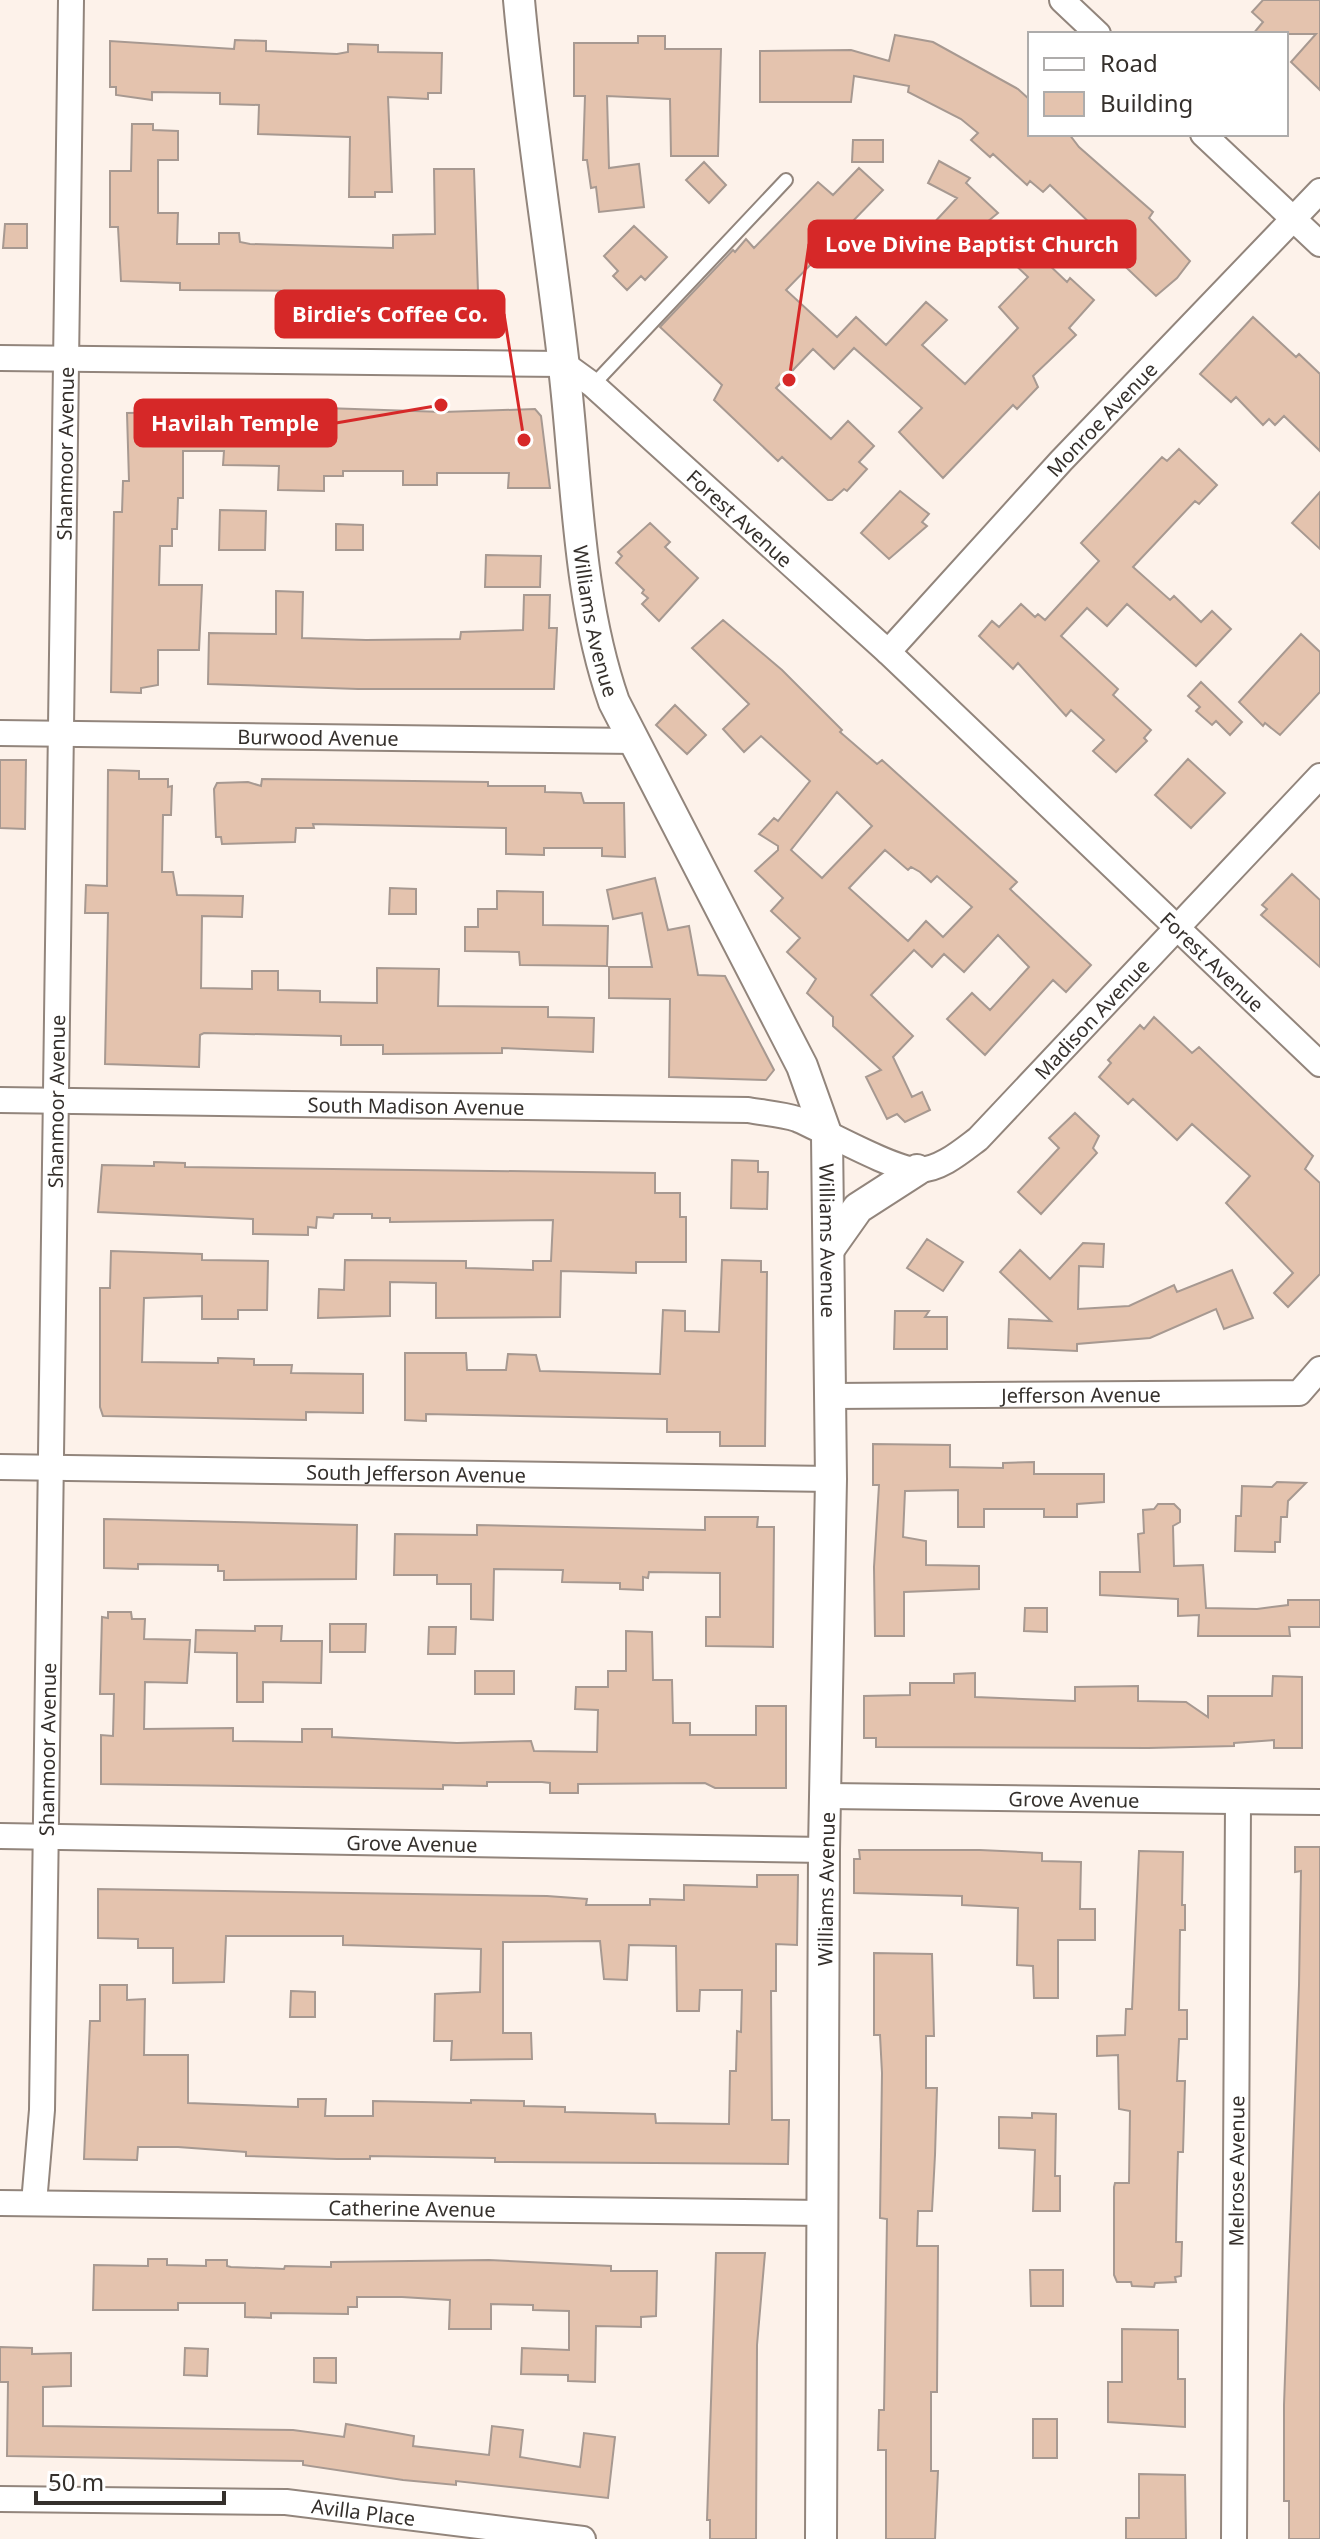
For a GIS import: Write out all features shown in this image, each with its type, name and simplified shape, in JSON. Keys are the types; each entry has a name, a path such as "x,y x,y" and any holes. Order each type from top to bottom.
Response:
{"street":[{"name":"Shanmoor Avenue","path":"34,2203 42,2110 67,358 66,148 71,0"},
{"name":"Williams Avenue","path":"519,0 529,120 564,364 592,622 614,702 802,1066 827,1136 831,1479 828,1796 824,1850 821,2539"},
{"path":"1062,0 1096,32"},
{"path":"1205,136 1320,244"},
{"name":"Monroe Avenue","path":"888,652 1061,461 1320,191"},
{"path":"0,358 564,364"},
{"name":"Forest Avenue","path":"564,364 593,385 888,652 1320,1064"},
{"name":"Burwood Avenue","path":"0,733 635,741"},
{"name":"Madison Avenue","path":"917,1170 956,1156 978,1139 1320,776"},
{"name":"South Madison Avenue","path":"0,1100 748,1110 797,1119 827,1136"},
{"path":"827,1136 917,1170"},
{"path":"829,1249 858,1208 917,1170"},
{"name":"Jefferson Avenue","path":"831,1396 1299,1393 1320,1369"},
{"name":"South Jefferson Avenue","path":"0,1467 831,1479"},
{"name":"Grove Avenue","path":"828,1796 1320,1802"},
{"name":"Melrose Avenue","path":"1234,2539 1238,1802"},
{"name":"Grove Avenue","path":"0,1836 824,1850"},
{"name":"Catherine Avenue","path":"0,2203 823,2213"},
{"name":"Avilla Place","path":"0,2499 286,2502 583,2539"}],"lane":[{"path":"593,385 786,180"}],"building":[{"path":"1263,0 1320,0 1320,90 1291,62 1316,34 1255,32 1263,22 1252,12"},
{"path":"895,35 933,42 1018,89 1028,98 1028,136 1071,136 1153,212 1149,218 1190,261 1177,278 1156,296 1087,230 1092,225 1050,185 1043,192 1030,181 1027,185 993,154 990,157 971,140 978,133 961,119 908,92 909,86 854,76 851,102 760,102 760,51 851,50 889,61"},
{"path":"638,36 665,36 665,49 721,49 718,156 671,156 670,99 607,96 609,168 639,164 644,207 599,212 596,187 591,188 587,160 583,160 585,96 574,96 574,43 638,43"},
{"path":"235,40 266,41 266,51 337,54 348,52 348,44 378,45 378,52 442,53 441,93 428,93 428,99 388,97 392,192 375,192 375,197 349,197 350,137 258,134 259,105 220,104 220,93 152,92 152,100 116,95 116,87 110,87 110,41 234,49"},
{"path":"132,124 153,124 153,130 178,131 178,160 158,160 158,213 178,213 177,244 219,244 219,233 239,233 240,242 250,244 393,248 393,235 435,234 434,169 474,169 478,292 180,290 180,283 121,281 118,227 110,227 110,171 131,171"},
{"path":"853,140 883,140 883,162 852,162"},
{"path":"939,161 970,178 966,183 998,213 975,232 989,245 972,262 931,226 957,198 928,183"},
{"path":"704,162 726,185 709,203 686,180"},
{"path":"859,168 883,190 786,290 837,337 856,317 886,345 926,302 947,320 922,345 965,384 1018,328 999,307 1028,277 1009,259 1025,242 1067,282 1070,278 1094,300 1069,328 1076,335 1033,376 1038,387 1017,409 1013,405 943,478 899,432 922,408 854,348 834,369 813,349 776,388 831,439 848,421 874,446 859,462 867,469 847,491 844,489 828,500 782,457 778,461 714,400 722,385 660,327 746,239 754,248 818,182 833,195"},
{"path":"5,224 27,224 27,248 3,248"},
{"path":"634,226 667,257 645,280 641,276 627,290 613,276 618,271 604,256"},
{"path":"1253,317 1296,357 1299,354 1320,374 1320,451 1284,416 1275,425 1269,419 1263,425 1236,397 1231,402 1200,374"},
{"path":"224,403 325,403 325,408 443,412 535,409 541,416 550,488 508,488 509,473 437,473 437,485 403,485 403,471 343,471 343,476 324,476 324,491 278,490 279,466 223,465 224,451 183,451 183,498 178,498 177,529 172,529 172,546 160,546 159,585 202,585 199,650 158,650 158,685 141,688 141,693 111,692 114,512 122,512 123,481 129,481 127,413 178,412 177,426 224,426"},
{"path":"1179,449 1217,485 1199,504 1195,501 1133,567 1170,600 1174,596 1201,622 1212,611 1231,629 1196,666 1127,604 1107,626 1087,608 1061,636 1118,689 1113,695 1151,730 1144,738 1147,741 1116,772 1093,751 1104,740 1071,710 1066,716 1018,663 1013,669 979,636 992,621 999,627 1021,604 1035,617 1038,614 1045,620 1099,561 1081,543 1162,457 1167,461"},
{"path":"900,491 929,514 922,522 927,526 889,559 861,533"},
{"path":"1320,492 1320,549 1292,523"},
{"path":"220,510 266,511 265,550 219,550"},
{"path":"650,523 670,542 665,547 698,578 659,621 642,604 648,598 642,593 644,590 616,563 622,556 618,552"},
{"path":"336,524 363,525 363,550 336,550"},
{"path":"486,555 541,556 540,587 485,587"},
{"path":"276,591 303,592 302,638 366,640 460,639 461,632 523,630 524,595 550,595 549,628 557,628 554,689 358,689 208,684 209,633 276,634"},
{"path":"723,620 782,670 842,730 840,732 877,764 882,760 1017,882 1010,889 1091,965 1066,992 1053,980 985,1055 947,1019 972,993 990,1010 1029,967 998,935 964,972 944,954 932,967 914,950 871,995 913,1036 893,1057 912,1097 922,1092 930,1110 905,1122 897,1114 887,1119 866,1077 881,1070 833,1026 833,1017 807,993 816,979 787,952 800,938 771,911 783,898 755,871 778,850 778,846 759,834 774,818 778,821 810,781 761,736 744,752 723,729 749,704 692,648","holes":["837,792 872,826 822,878 791,850","885,850 908,870 911,867 931,882 937,876 972,907 943,937 926,921 908,941 849,888"]},
{"path":"1301,634 1320,652 1320,692 1280,735 1265,723 1263,726 1239,702"},
{"path":"1201,682 1242,722 1230,735 1216,721 1212,725 1196,711 1200,707 1188,696"},
{"path":"675,705 706,735 687,754 656,725"},
{"path":"1188,759 1225,793 1191,828 1155,795"},
{"path":"0,760 26,760 25,829 0,828"},
{"path":"108,770 139,771 139,779 168,779 168,787 172,786 171,815 163,815 162,872 173,872 177,895 243,896 242,917 202,916 201,988 252,989 252,971 278,971 278,990 320,991 320,1002 377,1003 377,968 439,969 438,1006 548,1007 548,1017 594,1018 593,1052 502,1048 502,1053 383,1054 383,1045 341,1045 341,1036 204,1033 200,1035 199,1067 105,1064 108,913 85,913 86,885 107,886"},
{"path":"262,779 488,782 488,786 545,786 545,792 581,793 584,803 624,803 625,857 602,856 602,848 544,848 544,855 506,854 506,828 313,824 314,828 296,828 295,842 222,844 221,837 216,837 214,789 217,783 248,782 261,786"},
{"path":"1292,874 1320,900 1320,967 1261,915 1267,909 1262,905"},
{"path":"655,878 668,930 689,926 698,975 725,976 774,1070 766,1080 669,1077 670,999 609,998 609,967 652,967 642,913 613,919 607,890"},
{"path":"390,888 416,889 416,914 389,914"},
{"path":"497,891 543,892 543,925 608,926 607,966 520,965 519,952 465,951 465,927 478,927 478,909 497,909"},
{"path":"1154,1017 1192,1053 1199,1047 1313,1156 1305,1169 1320,1183 1320,1274 1288,1307 1274,1293 1293,1273 1226,1203 1250,1176 1192,1124 1177,1140 1133,1099 1128,1104 1099,1077 1111,1063 1108,1060 1140,1025 1144,1029"},
{"path":"1075,1113 1099,1136 1093,1148 1097,1153 1041,1214 1018,1192 1059,1148 1049,1138"},
{"path":"732,1160 758,1161 758,1172 768,1172 767,1209 731,1208"},
{"path":"154,1162 185,1163 185,1167 655,1173 655,1193 680,1193 680,1217 686,1217 686,1262 636,1262 636,1273 561,1271 560,1317 436,1318 436,1283 390,1282 390,1316 318,1318 319,1289 344,1290 345,1260 466,1261 466,1268 533,1270 533,1261 551,1261 553,1220 390,1222 390,1218 372,1218 372,1214 334,1214 333,1218 317,1217 316,1228 308,1227 308,1235 253,1234 253,1219 98,1212 102,1165 154,1166"},
{"path":"927,1239 963,1262 943,1291 907,1268"},
{"path":"1083,1243 1104,1244 1103,1267 1079,1266 1078,1309 1129,1306 1174,1285 1177,1292 1232,1270 1253,1318 1224,1329 1216,1309 1150,1338 1077,1344 1077,1351 1008,1348 1009,1319 1051,1321 1000,1272 1020,1250 1050,1279"},
{"path":"111,1251 202,1254 202,1260 268,1261 267,1310 238,1310 238,1319 202,1319 202,1296 144,1298 142,1362 218,1363 218,1358 254,1359 254,1365 292,1365 291,1373 363,1374 363,1413 306,1412 306,1420 103,1416 100,1407 100,1288 110,1288"},
{"path":"722,1260 761,1261 761,1272 767,1272 765,1446 720,1446 720,1432 667,1432 667,1419 426,1414 426,1421 405,1420 405,1353 466,1353 467,1370 506,1370 508,1354 536,1355 540,1371 660,1374 663,1310 685,1311 685,1331 719,1332"},
{"path":"895,1311 929,1311 925,1317 947,1317 947,1349 894,1349"},
{"path":"873,1444 950,1445 950,1467 1003,1468 1003,1463 1034,1462 1034,1474 1104,1474 1104,1502 1077,1504 1077,1517 1044,1517 1044,1509 984,1509 984,1527 958,1527 958,1490 905,1491 903,1537 926,1541 926,1565 979,1566 979,1589 904,1592 904,1636 875,1636 874,1567 879,1485 873,1485"},
{"path":"1277,1482 1306,1483 1288,1501 1287,1517 1281,1517 1280,1542 1275,1542 1275,1552 1235,1551 1236,1516 1241,1516 1242,1486 1272,1487"},
{"path":"1158,1504 1174,1504 1180,1510 1180,1522 1173,1526 1174,1566 1203,1565 1206,1608 1257,1609 1288,1605 1288,1600 1320,1600 1320,1627 1289,1627 1290,1636 1198,1636 1199,1615 1178,1616 1178,1599 1100,1595 1100,1572 1140,1572 1138,1534 1144,1533 1143,1510 1154,1509"},
{"path":"705,1517 758,1517 757,1527 774,1527 773,1647 706,1646 706,1617 720,1617 720,1573 649,1572 648,1578 643,1577 643,1590 620,1589 620,1583 562,1582 563,1570 494,1569 493,1620 471,1619 471,1584 437,1584 437,1575 394,1575 395,1534 477,1535 477,1525 705,1530"},
{"path":"104,1519 357,1525 356,1579 224,1580 224,1571 218,1571 218,1565 138,1564 138,1569 104,1568"},
{"path":"1025,1608 1047,1608 1047,1632 1024,1631"},
{"path":"108,1612 131,1612 132,1619 145,1619 144,1639 190,1640 187,1683 145,1682 144,1729 233,1728 233,1741 302,1742 302,1729 332,1729 332,1737 457,1743 531,1741 534,1751 597,1752 598,1710 575,1709 576,1687 608,1687 608,1671 626,1671 626,1631 652,1632 653,1680 672,1680 673,1723 690,1723 690,1735 756,1735 756,1706 786,1706 786,1788 715,1788 705,1783 578,1784 578,1793 550,1793 550,1783 542,1782 443,1785 443,1789 101,1784 101,1735 113,1736 114,1694 100,1694 102,1617 108,1618"},
{"path":"330,1624 366,1624 365,1652 330,1652"},
{"path":"255,1626 282,1626 281,1641 322,1641 321,1683 263,1682 263,1702 237,1702 237,1653 195,1652 196,1630 255,1631"},
{"path":"429,1627 456,1627 455,1654 428,1654"},
{"path":"475,1671 514,1671 514,1694 475,1694"},
{"path":"975,1673 975,1697 1075,1701 1075,1687 1138,1686 1138,1701 1186,1702 1208,1717 1208,1696 1272,1696 1273,1676 1302,1677 1302,1748 1274,1748 1274,1740 1234,1743 1234,1746 1148,1748 876,1747 876,1738 864,1738 864,1696 910,1695 910,1683 954,1683 954,1674"},
{"path":"1295,1847 1320,1847 1320,2539 1289,2539 1289,2501 1284,2501 1284,2405 1301,1871 1295,1872"},
{"path":"859,1850 1042,1853 1042,1861 1081,1862 1080,1909 1095,1909 1095,1940 1058,1940 1058,1998 1034,1998 1033,1966 1017,1965 1018,1908 962,1905 962,1896 854,1893 854,1859 860,1859"},
{"path":"1139,1851 1183,1852 1182,1905 1185,1905 1185,1930 1180,1930 1179,2010 1187,2010 1187,2039 1179,2039 1177,2081 1185,2081 1183,2152 1178,2152 1177,2187 1176,2242 1182,2242 1181,2276 1175,2277 1176,2282 1155,2283 1154,2287 1117,2282 1114,2275 1114,2187 1115,2183 1129,2183 1130,2111 1119,2109 1118,2055 1097,2056 1097,2036 1125,2035 1126,2009 1132,2009"},
{"path":"757,1875 798,1875 797,1945 776,1944 776,1991 771,1991 772,2120 789,2120 788,2164 495,2162 495,2158 370,2156 370,2159 337,2159 246,2156 246,2152 178,2147 138,2147 137,2160 84,2159 90,2021 100,2021 100,1985 127,1985 127,2000 145,1999 144,2055 188,2055 188,2103 298,2107 298,2099 326,2099 325,2116 373,2116 373,2101 524,2101 524,2106 565,2107 565,2112 655,2114 656,2123 729,2124 730,2071 736,2071 737,2031 741,2032 742,1990 700,1990 699,2011 677,2011 676,1946 629,1945 627,1980 604,1979 600,1941 503,1942 503,2033 531,2033 532,2059 451,2060 452,2041 434,2041 435,1994 480,1992 481,1949 343,1945 343,1936 226,1936 224,1982 173,1983 173,1948 138,1948 138,1939 98,1938 98,1889 547,1896 587,1899 586,1905 650,1905 650,1899 684,1900 684,1885 757,1887"},
{"path":"874,1953 932,1954 934,2036 926,2036 926,2088 937,2088 935,2155 932,2211 918,2211 917,2246 938,2246 937,2392 931,2392 931,2471 938,2471 935,2539 886,2539 886,2450 878,2450 879,2410 884,2410 887,2219 880,2218 882,2073 880,2035 874,2035"},
{"path":"291,1991 315,1992 315,2017 290,2017"},
{"path":"1032,2113 1056,2114 1055,2176 1060,2176 1060,2211 1033,2211 1035,2150 999,2148 999,2117 1032,2118"},
{"path":"716,2253 765,2253 757,2345 756,2539 710,2539 710,2520 707,2520"},
{"path":"148,2259 167,2259 167,2265 206,2266 206,2260 227,2260 227,2266 231,2267 284,2269 285,2266 331,2267 331,2262 489,2260 611,2266 611,2271 657,2271 656,2316 641,2317 641,2327 596,2326 595,2382 568,2381 568,2375 521,2374 522,2348 569,2350 569,2311 533,2310 533,2305 491,2304 491,2329 449,2329 450,2300 402,2297 357,2297 357,2307 348,2307 348,2314 271,2313 271,2318 245,2317 245,2303 178,2303 178,2310 93,2310 94,2265 148,2266"},
{"path":"1030,2270 1063,2270 1063,2306 1031,2306"},
{"path":"1122,2329 1178,2330 1178,2379 1185,2379 1185,2427 1108,2422 1108,2382 1122,2382"},
{"path":"0,2347 32,2348 32,2354 71,2353 71,2386 43,2387 43,2426 293,2430 344,2437 346,2424 414,2436 413,2446 489,2455 492,2426 523,2430 520,2457 580,2467 584,2433 615,2437 608,2498 456,2481 456,2485 403,2480 303,2465 303,2461 7,2456 8,2382 0,2382"},
{"path":"185,2348 208,2349 207,2376 184,2375"},
{"path":"314,2358 336,2358 336,2383 314,2382"},
{"path":"1033,2419 1057,2419 1057,2458 1033,2458"},
{"path":"1139,2474 1185,2475 1186,2539 1126,2539 1126,2518 1139,2518"}],"place":[{"name":"Love Divine Baptist Church","path":"789,380"},
{"name":"Havilah Temple","path":"441,405"},
{"name":"Birdie’s Coffee Co.","path":"524,440"}]}
